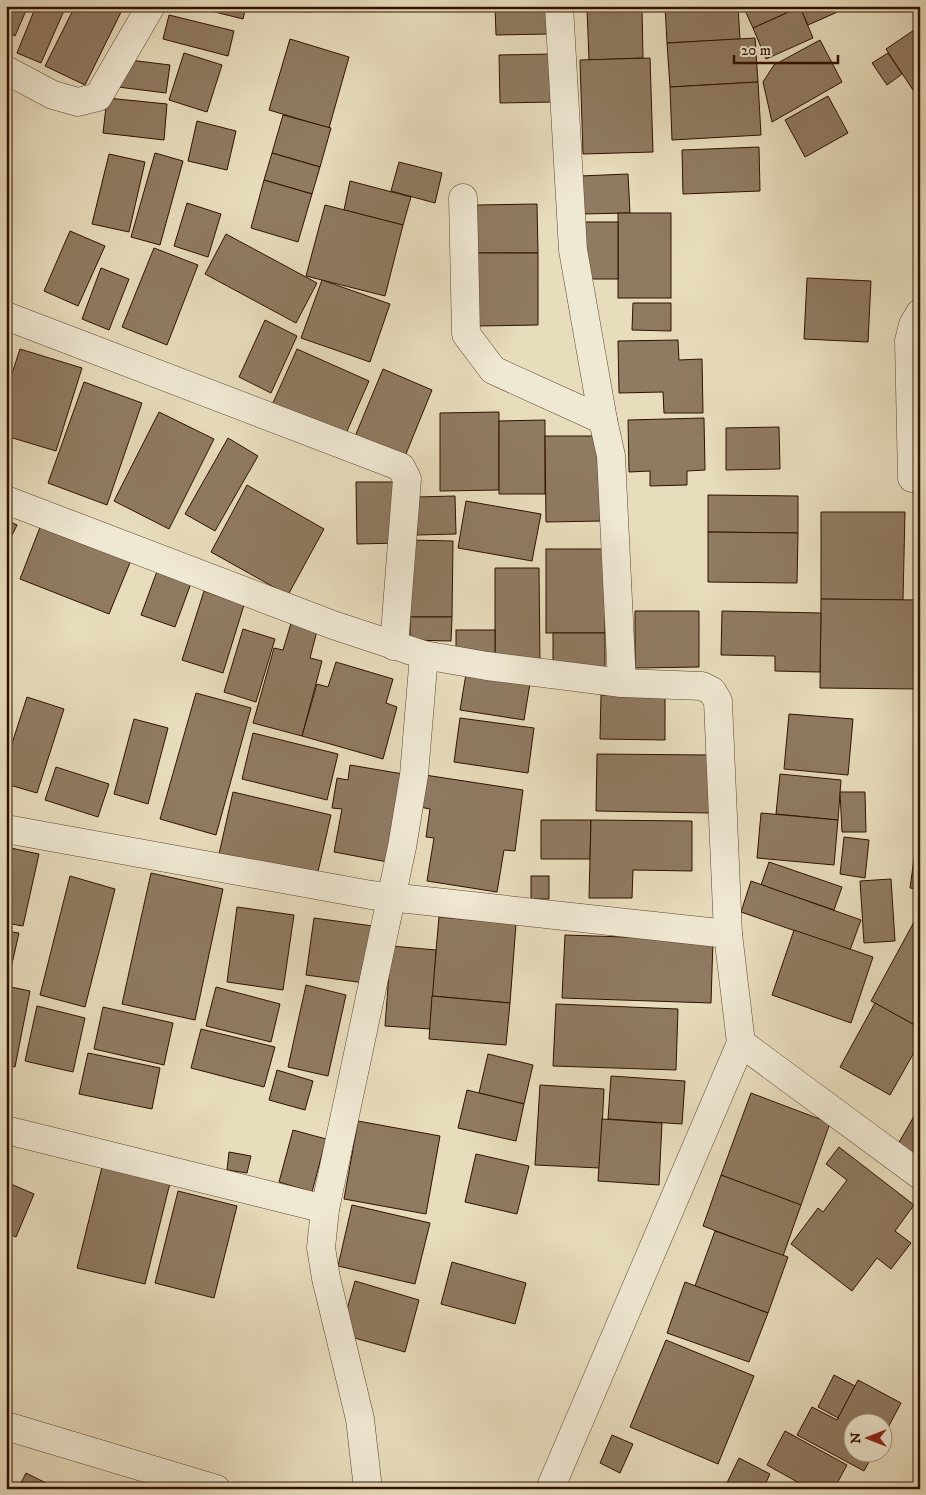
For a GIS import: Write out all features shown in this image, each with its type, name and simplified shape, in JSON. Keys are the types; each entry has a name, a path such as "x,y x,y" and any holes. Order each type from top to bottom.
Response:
{"street":[{"path":"6,70 53,95 78,102 98,97 151,6"},
{"path":"559,6 573,250 603,420 612,456 622,683"},
{"path":"463,198 466,334 493,370 603,420"},
{"path":"912,478 908,341 912,325 920,313"},
{"path":"6,316 401,467 407,479 394,646"},
{"path":"6,500 333,625 424,655 487,666 622,683 702,686 712,691 718,701 728,934 742,1043 550,1489"},
{"path":"368,1489 360,1419 326,1278 321,1248 325,1209 402,847 414,776 424,655"},
{"path":"6,829 391,898 728,934"},
{"path":"742,1043 920,1175"},
{"path":"6,1130 325,1209"},
{"path":"6,1426 216,1489"}],"building":[{"path":"6,6 28,6 15,36 6,32"},
{"path":"36,6 66,6 41,63 17,53"},
{"path":"75,6 124,6 85,85 45,66"},
{"path":"191,6 246,6 243,19"},
{"path":"260,6 313,6 312,12 260,10"},
{"path":"495,6 549,6 549,34 496,35"},
{"path":"665,6 738,6 740,39 667,43"},
{"path":"743,6 799,6 800,7 753,28"},
{"path":"799,6 851,6 808,25"},
{"path":"642,7 643,58 589,60 587,9"},
{"path":"800,7 813,38 766,59 753,28"},
{"path":"169,15 234,31 228,56 163,39"},
{"path":"920,26 920,86 913,90 886,49"},
{"path":"755,38 758,82 670,87 667,43"},
{"path":"290,39 349,57 329,128 269,110"},
{"path":"820,40 842,82 772,122 763,82 774,65"},
{"path":"184,53 222,65 207,112 169,100"},
{"path":"888,53 902,74 887,85 872,63"},
{"path":"553,54 554,102 500,103 499,55"},
{"path":"650,58 653,152 583,154 580,60"},
{"path":"121,59 170,65 166,93 118,87"},
{"path":"758,82 761,135 672,140 670,87"},
{"path":"828,96 848,133 805,157 785,120"},
{"path":"107,98 167,104 164,140 103,133"},
{"path":"283,115 331,128 320,167 272,153"},
{"path":"197,121 236,131 227,170 188,161"},
{"path":"759,147 760,191 683,194 682,150"},
{"path":"155,153 183,161 160,245 131,237"},
{"path":"272,153 320,167 312,194 264,180"},
{"path":"109,154 145,162 129,232 92,224"},
{"path":"399,162 442,173 435,203 391,191"},
{"path":"628,174 630,213 581,214 580,176"},
{"path":"264,180 312,194 298,242 251,228"},
{"path":"350,181 411,197 403,225 344,210"},
{"path":"187,203 221,214 208,257 174,246"},
{"path":"537,204 538,253 477,253 477,205"},
{"path":"325,205 403,225 385,296 306,276"},
{"path":"618,213 671,213 671,298 618,298"},
{"path":"580,222 618,222 618,279 580,279"},
{"path":"70,231 105,246 78,306 44,291"},
{"path":"226,234 317,283 296,323 205,274"},
{"path":"154,248 198,265 167,345 122,327"},
{"path":"477,253 538,253 538,325 478,326"},
{"path":"101,268 129,279 109,330 82,319"},
{"path":"807,278 871,281 868,342 804,339"},
{"path":"322,280 390,304 370,362 301,338"},
{"path":"633,303 671,303 671,331 632,330"},
{"path":"265,320 297,336 271,393 239,377"},
{"path":"678,340 679,360 702,359 703,413 664,413 663,392 619,393 618,341"},
{"path":"20,349 82,368 56,451 6,436 6,392"},
{"path":"297,349 369,381 344,438 272,405"},
{"path":"383,369 432,390 401,466 351,446"},
{"path":"84,382 142,403 107,505 48,483"},
{"path":"159,412 214,439 169,529 114,501"},
{"path":"499,412 499,490 440,491 440,413"},
{"path":"704,418 705,470 687,471 687,485 650,486 650,471 629,472 628,420"},
{"path":"545,420 545,494 499,494 499,421"},
{"path":"779,427 780,469 726,470 726,428"},
{"path":"545,436 602,436 603,521 546,522"},
{"path":"228,438 258,456 215,531 185,514"},
{"path":"356,482 398,482 399,543 357,544"},
{"path":"247,485 324,529 288,595 211,552"},
{"path":"708,495 798,496 798,533 708,532"},
{"path":"455,496 456,534 417,535 416,497"},
{"path":"466,501 541,514 532,561 458,548"},
{"path":"821,512 905,512 903,600 821,599"},
{"path":"44,517 134,553 109,614 20,579"},
{"path":"6,520 17,525 6,548"},
{"path":"708,532 798,533 797,583 708,582"},
{"path":"411,540 453,541 452,617 410,617"},
{"path":"546,549 605,549 605,633 546,633"},
{"path":"160,563 194,575 175,627 141,615"},
{"path":"495,568 539,568 540,664 495,664"},
{"path":"204,591 244,605 223,673 182,660"},
{"path":"821,599 920,600 920,689 820,688"},
{"path":"635,611 699,611 699,667 635,668"},
{"path":"722,611 821,613 820,672 775,671 775,656 721,655"},
{"path":"410,617 452,617 451,641 410,640"},
{"path":"292,620 318,627 310,658 322,661 302,736 253,723 274,648 283,650"},
{"path":"243,629 275,639 256,702 224,692"},
{"path":"456,630 495,630 495,659 456,659"},
{"path":"553,633 605,633 605,669 553,669"},
{"path":"336,662 393,679 386,703 397,707 383,759 302,736 317,684 328,687"},
{"path":"467,668 531,677 524,720 460,710"},
{"path":"196,693 251,708 216,835 160,819"},
{"path":"601,695 665,696 665,740 600,739"},
{"path":"27,697 64,709 37,793 6,784 6,762"},
{"path":"789,714 853,719 848,775 784,769"},
{"path":"460,718 534,728 528,773 454,762"},
{"path":"134,719 168,728 148,804 114,794"},
{"path":"253,733 338,754 327,800 242,779"},
{"path":"597,754 710,755 710,813 596,811"},
{"path":"350,765 409,775 393,863 334,852 342,809 332,808 337,778 348,780"},
{"path":"56,767 109,784 98,817 45,800"},
{"path":"780,774 841,780 838,820 776,814"},
{"path":"425,775 523,790 515,851 504,850 497,892 427,881 434,838 426,837 430,809 420,807"},
{"path":"233,792 331,815 317,876 219,854"},
{"path":"840,792 865,792 866,832 842,832"},
{"path":"761,813 838,820 834,865 757,858"},
{"path":"541,820 591,820 590,859 541,859"},
{"path":"591,820 692,821 692,871 633,870 632,898 589,898"},
{"path":"844,837 869,840 865,878 840,874"},
{"path":"6,847 39,854 23,926 6,923"},
{"path":"915,852 920,852 920,889 910,888"},
{"path":"769,862 842,887 834,910 761,885"},
{"path":"151,873 223,889 195,1020 122,1004"},
{"path":"70,876 115,889 85,1007 40,995"},
{"path":"531,876 549,876 549,899 531,899"},
{"path":"891,879 895,941 864,943 860,881"},
{"path":"751,881 861,920 850,950 741,912"},
{"path":"237,907 294,915 283,990 227,982"},
{"path":"920,911 920,1028 871,1001"},
{"path":"439,917 516,924 510,1003 432,996"},
{"path":"314,918 373,926 365,983 306,975"},
{"path":"794,930 873,957 851,1023 772,995"},
{"path":"6,931 19,933 11,968 6,967"},
{"path":"565,935 713,940 711,1003 562,998"},
{"path":"391,946 436,950 430,1029 385,1026"},
{"path":"306,985 346,995 328,1076 288,1067"},
{"path":"6,986 30,991 15,1067 6,1065"},
{"path":"216,987 280,1004 271,1042 206,1026"},
{"path":"432,996 510,1003 506,1045 429,1039"},
{"path":"875,1003 920,1028 920,1042 890,1095 840,1067"},
{"path":"556,1004 678,1009 676,1070 553,1066"},
{"path":"37,1006 85,1018 73,1072 25,1061"},
{"path":"103,1007 173,1023 164,1065 94,1049"},
{"path":"201,1029 275,1047 264,1087 191,1068"},
{"path":"88,1053 160,1068 152,1109 79,1094"},
{"path":"488,1054 533,1065 524,1104 479,1093"},
{"path":"277,1070 313,1081 305,1110 269,1100"},
{"path":"611,1076 685,1081 682,1124 608,1119"},
{"path":"540,1085 604,1089 600,1168 535,1165"},
{"path":"467,1090 524,1104 516,1141 458,1128"},
{"path":"751,1093 830,1123 801,1205 721,1175"},
{"path":"920,1106 920,1156 898,1144"},
{"path":"602,1119 662,1123 659,1185 598,1181"},
{"path":"358,1121 440,1136 426,1214 344,1199"},
{"path":"293,1130 326,1139 312,1192 279,1182"},
{"path":"839,1147 914,1205 895,1231 911,1243 891,1269 877,1258 852,1291 791,1244 818,1208 823,1212 847,1180 826,1164"},
{"path":"229,1152 251,1156 247,1173 227,1170"},
{"path":"476,1154 529,1166 517,1214 465,1202"},
{"path":"102,1167 170,1183 145,1284 77,1268"},
{"path":"721,1175 801,1205 783,1256 703,1226"},
{"path":"6,1182 34,1194 16,1237 6,1233"},
{"path":"178,1191 237,1206 214,1298 155,1283"},
{"path":"352,1205 430,1223 415,1284 338,1266"},
{"path":"715,1231 788,1257 768,1313 695,1286"},
{"path":"452,1262 526,1283 515,1324 441,1304"},
{"path":"355,1281 419,1300 405,1352 340,1334"},
{"path":"685,1282 768,1313 749,1362 667,1333"},
{"path":"666,1340 754,1376 718,1464 630,1427"},
{"path":"834,1375 855,1386 838,1418 818,1407"},
{"path":"858,1380 901,1403 894,1416 894,1412 844,1412 844,1460 797,1435 812,1407 837,1420"},
{"path":"785,1431 847,1465 834,1489 810,1489 767,1465"},
{"path":"612,1435 633,1444 620,1473 600,1463"},
{"path":"739,1458 770,1474 763,1489 724,1489"},
{"path":"847,1462 869,1462 864,1471"},
{"path":"26,1473 50,1485 48,1489 18,1489"}]}
